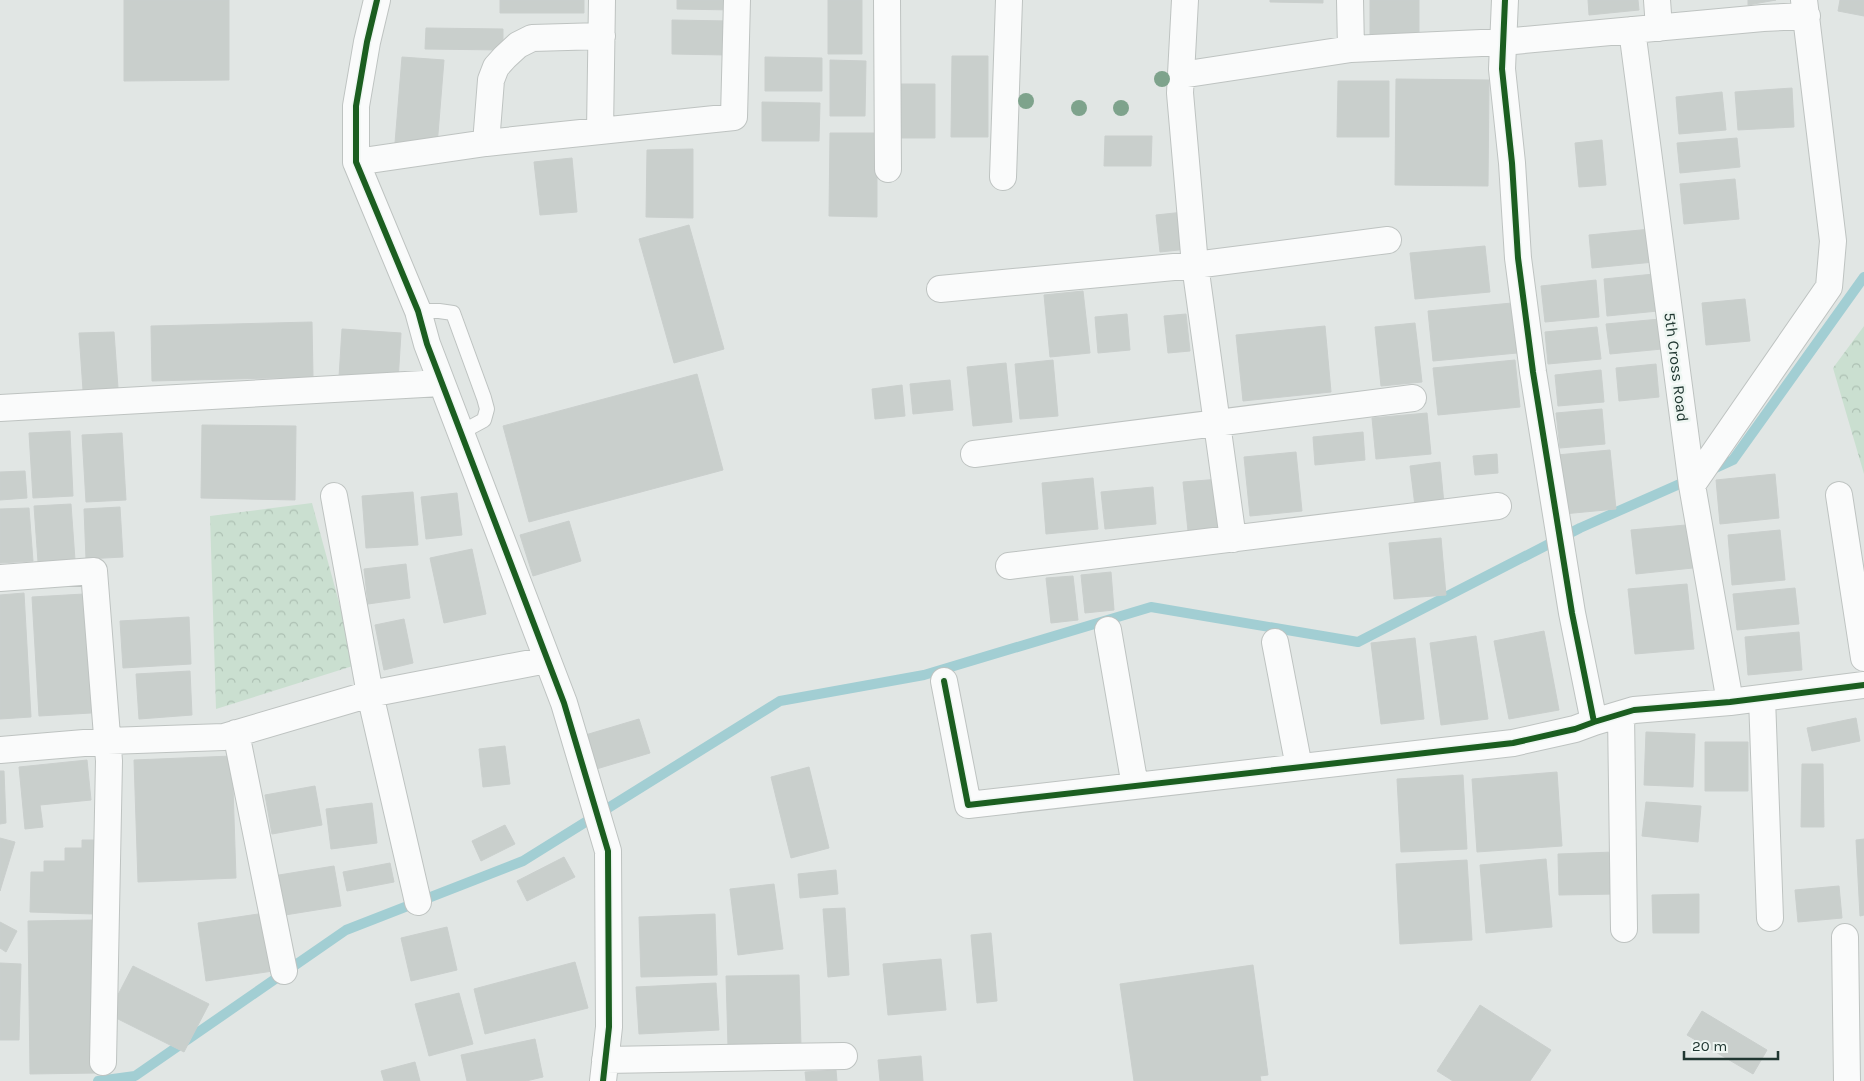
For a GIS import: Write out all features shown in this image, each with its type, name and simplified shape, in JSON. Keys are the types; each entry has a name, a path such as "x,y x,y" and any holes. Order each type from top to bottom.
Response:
{"street":[{"path":"377,0 367,42 356,106 356,162 418,311 441,383 564,703 608,852 609,1027 604,1070 844,1056"},
{"path":"600,131 602,0"},
{"path":"356,162 486,143 734,117 737,0"},
{"path":"888,0 888,169"},
{"path":"1003,177 1009,0"},
{"path":"1185,0 1180,93 1195,265 1233,539"},
{"path":"1350,0 1351,50"},
{"path":"1505,0 1502,69 1512,163 1518,258 1572,613 1594,722"},
{"path":"1657,0 1659,28"},
{"path":"1181,75 1351,50 1503,42 1659,28 1763,18 1806,8 1833,241 1829,288 1692,485"},
{"name":"5th Cross Road","path":"1632,30 1692,485 1730,702"},
{"path":"486,143 491,80 496,67 518,45 532,38 602,36"},
{"path":"940,289 1195,265 1388,240"},
{"path":"0,408 441,383"},
{"path":"974,454 1413,398"},
{"path":"1839,495 1864,658"},
{"path":"334,496 370,694 418,902"},
{"path":"1009,566 1498,506"},
{"path":"0,578 94,571 109,760 103,1062"},
{"path":"1108,630 1135,786"},
{"path":"1275,642 1299,767"},
{"path":"0,750 108,741 224,737 370,694 547,660"},
{"path":"944,681 968,805 1513,743 1575,729 1634,710 1730,702 1864,685"},
{"path":"1762,698 1770,918"},
{"path":"1621,714 1624,929"},
{"path":"236,733 284,971"},
{"path":"1845,937 1846,1081"}],"lane":[{"path":"418,311 453,313 484,398 487,409 484,420 460,433"}],"green space":[{"path":"1864,326 1864,474 1833,368"},
{"path":"312,503 356,665 216,709 210,516"}],"building":[{"path":"124,0 229,0 229,80 124,81"},
{"path":"500,0 584,0 584,13 500,13"},
{"path":"677,0 734,0 734,10 677,9"},
{"path":"828,0 862,0 862,54 828,54"},
{"path":"1270,0 1323,0 1323,3 1270,2"},
{"path":"1370,0 1419,0 1419,38 1370,37"},
{"path":"1588,0 1638,0 1639,10 1589,15"},
{"path":"1748,0 1776,0 1748,5"},
{"path":"1840,0 1864,0 1864,16 1838,11"},
{"path":"672,20 728,21 727,55 672,54"},
{"path":"426,28 503,29 503,50 425,49"},
{"path":"952,56 988,56 988,137 951,137"},
{"path":"402,57 444,60 437,146 395,143"},
{"path":"765,57 822,58 822,91 765,91"},
{"path":"830,60 866,61 865,116 830,116"},
{"path":"1396,79 1489,80 1488,186 1395,185"},
{"path":"1338,81 1389,81 1389,137 1337,137"},
{"path":"897,84 935,84 935,138 897,138"},
{"path":"1792,88 1794,127 1738,130 1735,92"},
{"path":"1722,92 1726,130 1679,134 1676,97"},
{"path":"762,102 820,103 819,141 762,141"},
{"path":"830,133 877,133 877,217 829,216"},
{"path":"1105,136 1152,136 1151,166 1104,166"},
{"path":"1737,138 1740,167 1680,173 1677,143"},
{"path":"1602,140 1606,185 1579,187 1575,143"},
{"path":"693,149 693,218 646,217 647,150"},
{"path":"572,158 577,212 540,215 534,162"},
{"path":"1735,179 1739,219 1684,224 1680,184"},
{"path":"1184,212 1188,249 1160,252 1156,215"},
{"path":"689,225 724,349 674,363 639,239"},
{"path":"1651,229 1654,262 1592,268 1589,235"},
{"path":"1485,246 1490,292 1415,299 1410,253"},
{"path":"1654,274 1658,311 1607,316 1604,279"},
{"path":"1596,280 1599,317 1545,322 1541,286"},
{"path":"1083,291 1090,353 1050,357 1044,295"},
{"path":"1745,299 1750,341 1706,345 1702,303"},
{"path":"1512,303 1517,353 1433,361 1428,311"},
{"path":"1127,314 1130,350 1098,353 1095,317"},
{"path":"1186,314 1190,351 1168,353 1164,316"},
{"path":"1660,319 1662,349 1610,354 1606,324"},
{"path":"312,322 313,377 152,381 151,326"},
{"path":"1415,323 1422,382 1381,386 1375,327"},
{"path":"1325,326 1331,392 1243,401 1236,335"},
{"path":"1597,327 1601,359 1548,364 1545,332"},
{"path":"342,329 401,333 398,381 339,377"},
{"path":"114,332 118,388 83,390 79,333"},
{"path":"1053,360 1058,416 1020,419 1015,364"},
{"path":"1515,360 1520,407 1438,415 1433,368"},
{"path":"1006,363 1012,422 973,426 967,367"},
{"path":"1656,364 1659,397 1619,401 1616,368"},
{"path":"1601,370 1604,402 1558,406 1555,375"},
{"path":"697,374 723,470 529,522 503,426"},
{"path":"950,380 953,410 913,414 910,384"},
{"path":"902,385 905,416 875,419 872,389"},
{"path":"1602,409 1605,444 1560,448 1556,413"},
{"path":"1427,413 1431,454 1376,459 1372,418"},
{"path":"202,425 296,426 295,500 201,498"},
{"path":"70,431 73,496 33,498 29,433"},
{"path":"1363,432 1365,460 1315,465 1313,437"},
{"path":"122,433 126,500 86,502 82,435"},
{"path":"1610,450 1616,509 1563,514 1557,455"},
{"path":"1296,452 1302,511 1250,516 1244,457"},
{"path":"1497,454 1498,473 1475,475 1473,456"},
{"path":"1440,462 1444,504 1415,506 1410,466"},
{"path":"25,471 27,498 0,500 0,472"},
{"path":"1775,474 1779,518 1720,524 1716,480"},
{"path":"1093,478 1098,529 1046,534 1042,483"},
{"path":"1220,479 1225,527 1188,531 1183,482"},
{"path":"1153,487 1156,524 1105,529 1101,492"},
{"path":"413,492 418,545 366,548 362,496"},
{"path":"457,493 462,535 426,539 421,497"},
{"path":"71,504 75,560 38,562 34,506"},
{"path":"120,507 123,557 86,559 84,509"},
{"path":"29,508 33,561 0,563 0,509"},
{"path":"569,521 581,561 533,576 520,535"},
{"path":"1697,524 1702,567 1636,574 1631,530"},
{"path":"1780,530 1785,580 1732,585 1728,535"},
{"path":"1441,538 1446,595 1394,599 1389,543"},
{"path":"472,549 486,614 444,623 430,558"},
{"path":"406,564 410,598 368,604 364,569"},
{"path":"1111,572 1114,610 1085,613 1081,575"},
{"path":"1073,576 1078,620 1051,623 1046,578"},
{"path":"1687,584 1694,649 1635,654 1628,589"},
{"path":"1795,588 1799,624 1737,630 1733,594"},
{"path":"24,593 31,717 0,719 0,595"},
{"path":"84,594 91,713 39,716 32,597"},
{"path":"189,617 191,664 123,668 120,621"},
{"path":"404,619 413,663 384,670 375,625"},
{"path":"1544,631 1559,710 1509,719 1494,641"},
{"path":"1799,632 1802,670 1748,675 1745,637"},
{"path":"1476,636 1488,719 1441,725 1430,643"},
{"path":"1415,638 1424,719 1381,724 1371,643"},
{"path":"190,671 192,715 139,719 136,674"},
{"path":"1856,718 1860,741 1812,751 1807,728"},
{"path":"639,719 650,753 593,770 582,736"},
{"path":"1646,732 1695,734 1693,787 1644,785"},
{"path":"1705,742 1748,742 1748,791 1705,791"},
{"path":"505,746 510,784 483,787 479,749"},
{"path":"232,756 236,878 138,882 134,760"},
{"path":"87,760 91,800 40,805 43,827 25,829 19,767"},
{"path":"1802,764 1823,764 1824,827 1801,827"},
{"path":"809,767 829,848 791,858 771,777"},
{"path":"0,771 4,771 6,823 0,824"},
{"path":"1557,772 1562,846 1477,852 1472,779"},
{"path":"1463,775 1467,849 1401,852 1397,779"},
{"path":"315,786 322,825 272,834 265,795"},
{"path":"1646,802 1701,806 1698,842 1642,836"},
{"path":"372,803 377,843 331,849 326,809"},
{"path":"505,825 515,844 481,861 472,841"},
{"path":"0,838 15,842 0,891"},
{"path":"1864,839 1864,915 1860,916 1856,840"},
{"path":"82,840 95,840 94,914 30,912 31,872 44,872 44,861 65,861 65,848 82,848"},
{"path":"1614,852 1615,894 1559,895 1558,854"},
{"path":"564,857 575,877 527,901 517,881"},
{"path":"1546,859 1552,927 1486,933 1480,865"},
{"path":"1467,860 1472,940 1400,944 1396,864"},
{"path":"390,863 394,882 347,891 343,872"},
{"path":"334,866 341,906 285,915 279,875"},
{"path":"836,870 838,894 800,898 798,874"},
{"path":"774,884 783,949 738,955 730,889"},
{"path":"1839,886 1842,918 1798,922 1795,890"},
{"path":"1699,894 1699,933 1653,933 1652,895"},
{"path":"845,908 849,975 828,977 823,909"},
{"path":"265,913 273,971 206,981 198,923"},
{"path":"715,914 717,975 641,977 639,917"},
{"path":"94,920 97,1073 30,1074 28,921"},
{"path":"0,922 17,931 6,952 0,948"},
{"path":"447,927 457,970 411,981 401,938"},
{"path":"991,933 997,1001 977,1003 971,935"},
{"path":"941,959 946,1010 888,1015 883,964"},
{"path":"575,962 588,1008 485,1034 474,989"},
{"path":"0,963 21,964 19,1040 0,1040"},
{"path":"1253,965 1268,1075 1260,1076 1261,1081 1134,1081 1120,984"},
{"path":"133,966 209,1004 184,1052 108,1014"},
{"path":"799,975 801,1046 728,1047 726,976"},
{"path":"716,983 719,1030 639,1034 636,987"},
{"path":"459,993 473,1044 429,1056 415,1004"},
{"path":"1480,1005 1551,1050 1530,1081 1453,1081 1437,1071"},
{"path":"1702,1011 1767,1050 1753,1074 1687,1035"},
{"path":"535,1039 543,1077 526,1081 467,1081 461,1055"},
{"path":"921,1056 923,1081 880,1081 878,1060"},
{"path":"415,1062 420,1081 384,1081 381,1071"},
{"path":"836,1070 837,1081 806,1081 805,1072"}],"waterway":[{"path":"1709,471 1733,460 1864,277"},
{"path":"98,1081 135,1076 346,930 523,861 780,701 924,675 1151,607 1358,642 1580,528 1691,479"}],"cycle path":[{"path":"377,0 367,42 356,106 356,162 418,311 427,344 564,703 608,851 609,1027 603,1081"},
{"path":"1505,0 1502,69 1512,163 1518,258 1533,372 1572,613 1594,722 1634,710 1730,702 1864,685"},
{"path":"944,681 968,805 1513,743 1575,729 1594,722"}]}
